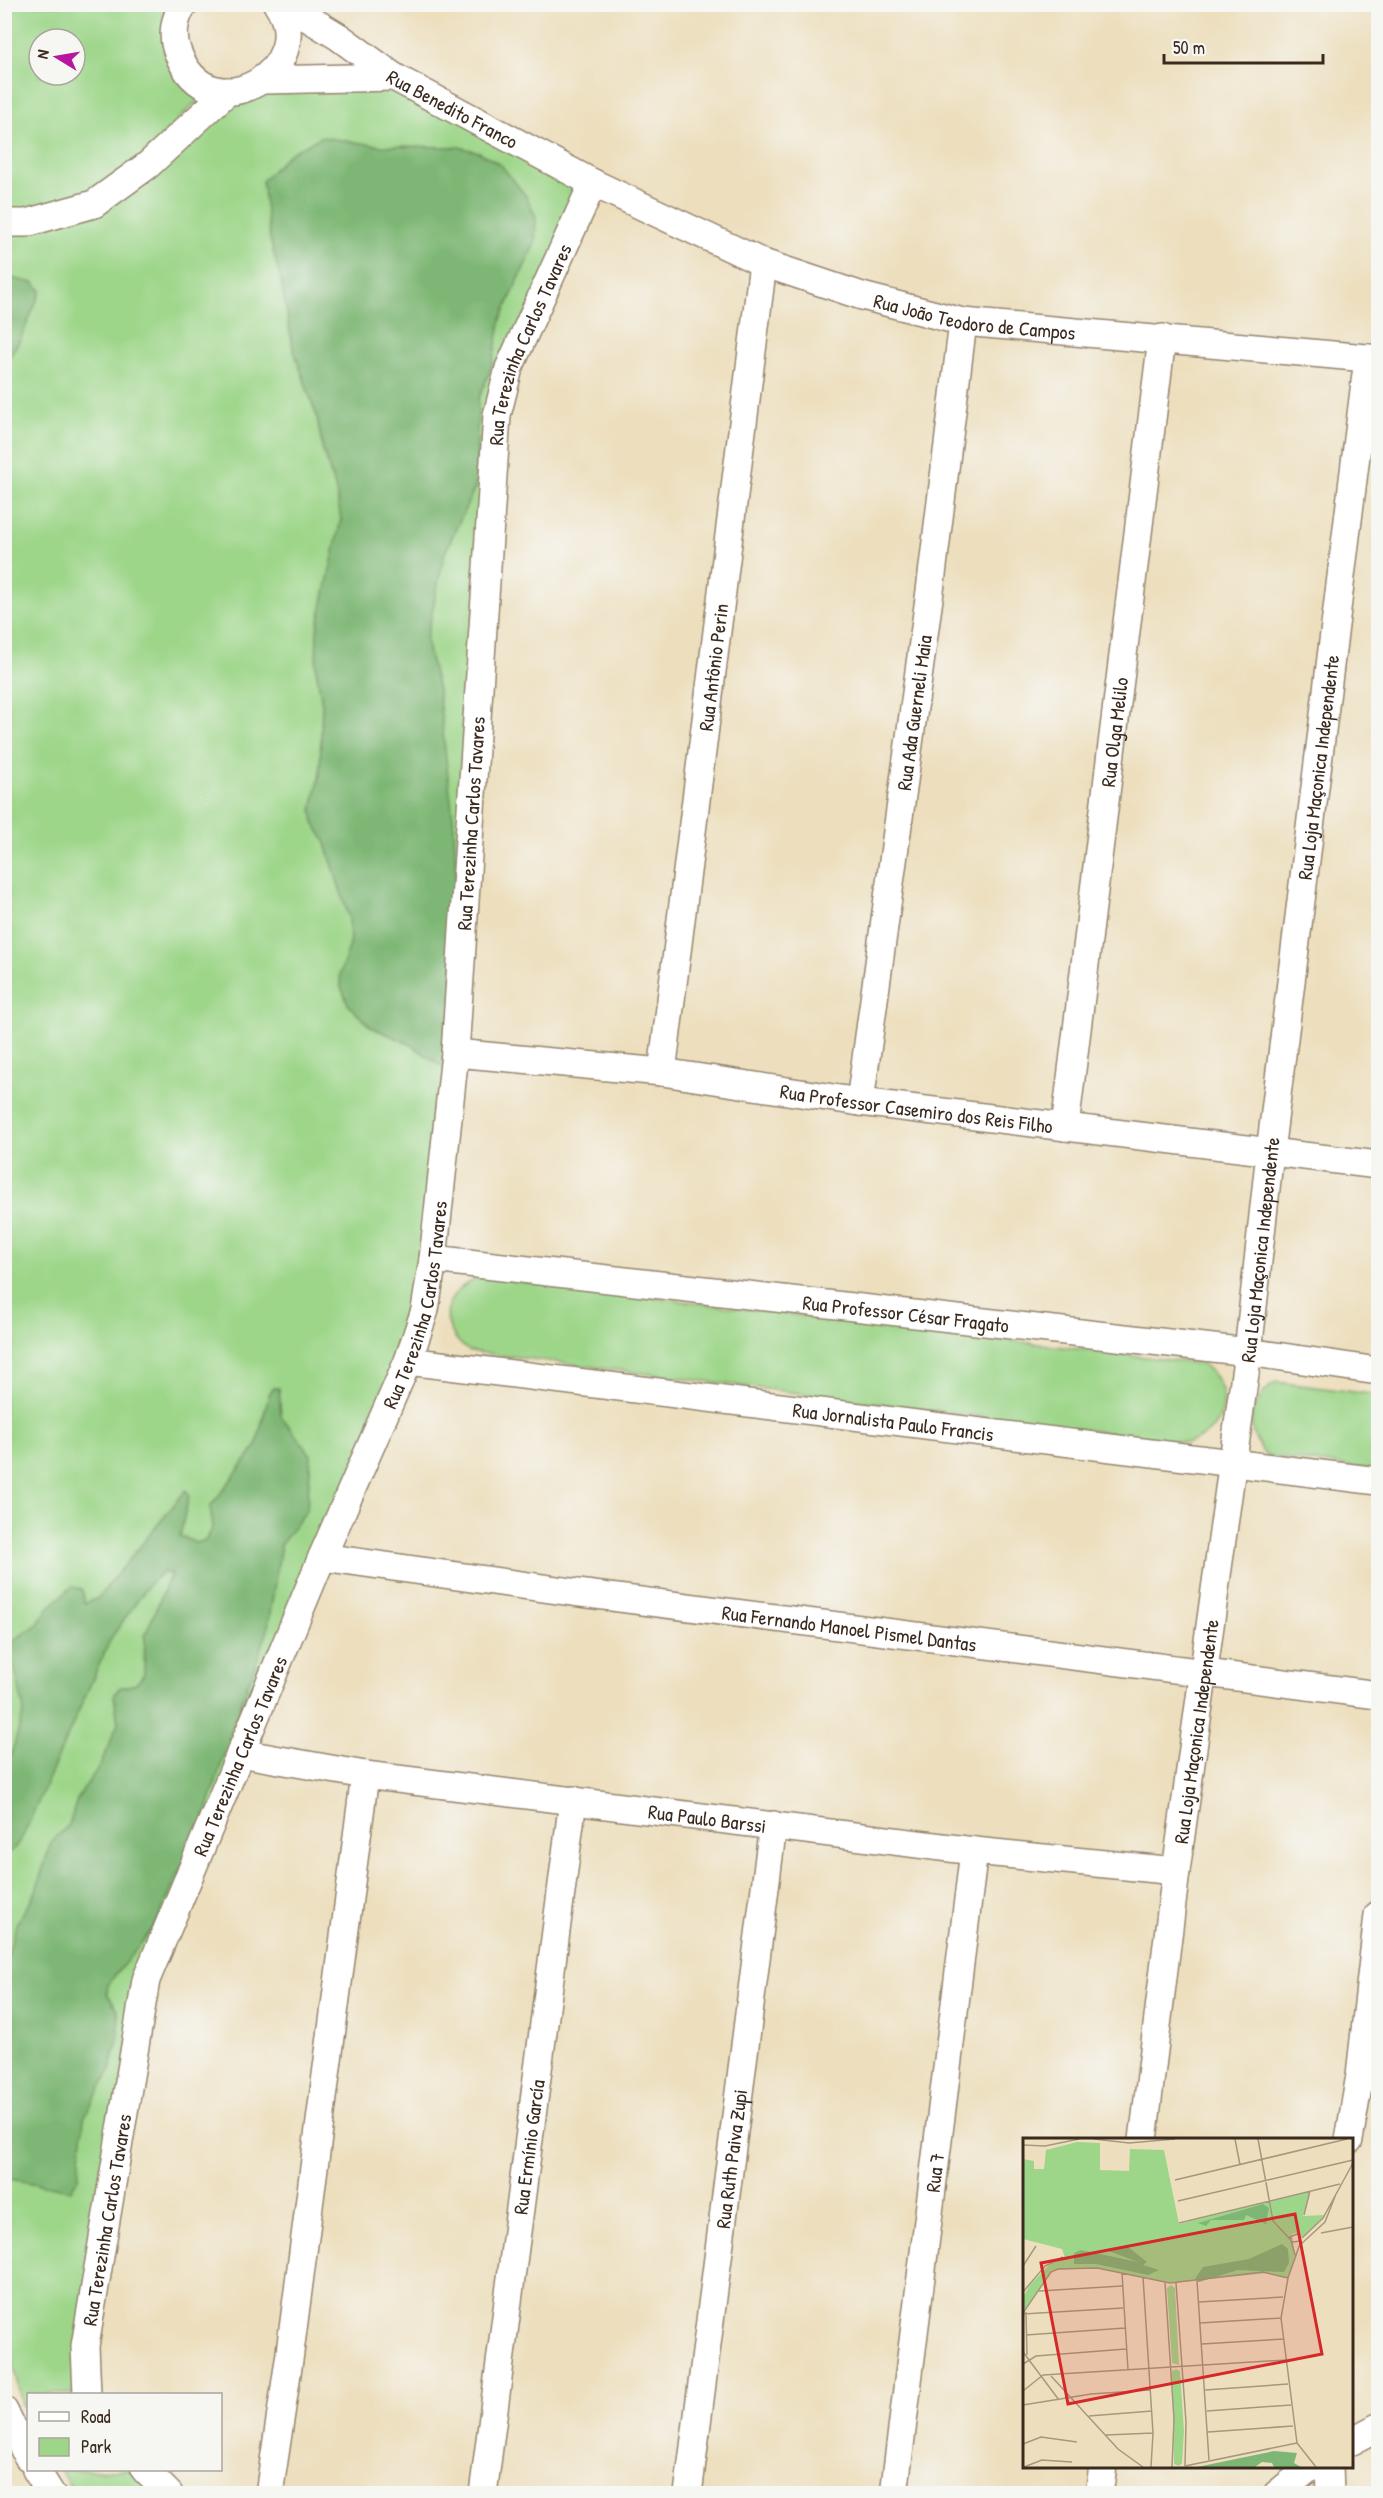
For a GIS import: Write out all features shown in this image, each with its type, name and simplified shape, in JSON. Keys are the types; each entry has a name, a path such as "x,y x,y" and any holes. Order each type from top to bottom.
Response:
{"street":[{"path":"184,4 180,10 174,36 175,47 182,64 194,78 210,88 228,92"},
{"path":"265,80 277,65 285,47 286,28 277,4"},
{"path":"297,9 394,77"},
{"name":"Rua Benedito Franco","path":"228,92 241,90 265,80 394,77 593,183"},
{"path":"4,224 26,223 94,204 148,165 228,92"},
{"name":"Rua João Teodoro de Campos","path":"593,183 763,263 862,296 963,322 1373,358"},
{"name":"Rua Terezinha Carlos Tavares","path":"87,2393 85,2346 146,1980 322,1557 408,1361 425,1310 433,1259 454,1053 497,415 509,368 593,183"},
{"name":"Rua Antônio Perin","path":"662,1072 763,263"},
{"name":"Rua Ada Guerneli Maia","path":"860,1102 930,591 963,322"},
{"name":"Rua Olga Melilo","path":"1065,1127 1162,338"},
{"name":"Rua Loja Maçonica Independente","path":"1143,2138 1176,1871 1248,1352 1270,1152 1373,358"},
{"name":"Rua Professor Casemiro dos Reis Filho","path":"454,1053 662,1072 860,1102 1378,1165"},
{"name":"Rua Professor César Fragato","path":"433,1259 1248,1352 1378,1371"},
{"name":"Rua Jornalista Paulo Francis","path":"408,1361 1378,1481"},
{"name":"Rua Fernando Manoel Pismel Dantas","path":"322,1557 579,1593 1378,1695"},
{"name":"Rua Paulo Barssi","path":"240,1753 365,1775 975,1851 1176,1871"},
{"path":"268,2493 290,2349 365,1775"},
{"name":"Rua Ermínio García","path":"483,2493 573,1800"},
{"name":"Rua Ruth Paiva Zupi","path":"688,2493 773,1825"},
{"name":"Rua 7","path":"894,2493 975,1851"},
{"path":"1349,2138 1360,2075 1378,1915"},
{"path":"4,2411 27,2455"},
{"path":"1353,2440 1378,2427"},
{"path":"1099,2493 1103,2468"},
{"path":"1277,2493 1309,2468"},
{"path":"1329,2468 1330,2493"},
{"path":"37,2471 51,2493"},
{"path":"147,2471 169,2493"}],"green space":[{"path":"4,5 184,5 175,28 210,88 98,200 228,91 394,77 593,183 509,368 425,1310 146,1980 87,2393 27,2393 27,2413 21,2402 4,2315"},
{"path":"321,137 381,146 459,147 479,152 501,165 526,196 536,217 535,243 501,319 492,365 478,401 476,485 444,555 426,641 438,690 454,827 458,1070 440,1065 410,1044 371,1027 349,1006 341,987 340,973 350,945 349,918 325,841 314,823 312,810 320,773 322,703 316,669 317,630 341,519 335,486 323,451 317,417 293,348 281,281 270,239 262,181 290,153"},
{"path":"5,277 34,283 41,291 20,340 5,364"},
{"path":"483,1277 1203,1364 1220,1385 1223,1408 1212,1429 1188,1443 469,1351 451,1331 448,1309 459,1290 469,1282"},
{"path":"1276,1382 1378,1395 1378,1470 1266,1456 1254,1436 1252,1417 1259,1399"},
{"path":"273,1388 279,1388 281,1416 311,1455 307,1510 281,1544 267,1633 233,1725 204,1821 154,1927 108,1984 107,1993 118,2010 119,2036 110,2071 84,2118 78,2178 71,2190 5,2178 4,1969 17,1922 35,1894 51,1842 69,1825 78,1797 101,1764 118,1723 114,1696 119,1688 136,1684 144,1674 145,1635 171,1574 163,1572 150,1583 111,1638 23,1836 13,1850 5,1855 5,1776 24,1711 14,1664 5,1655 5,1646 38,1624 48,1608 72,1587 82,1589 85,1604 98,1598 186,1490 189,1495 180,1536 196,1543 206,1540 213,1527 210,1507 256,1447 269,1394"},
{"path":"61,2471 146,2471 169,2493 74,2493"}]}
